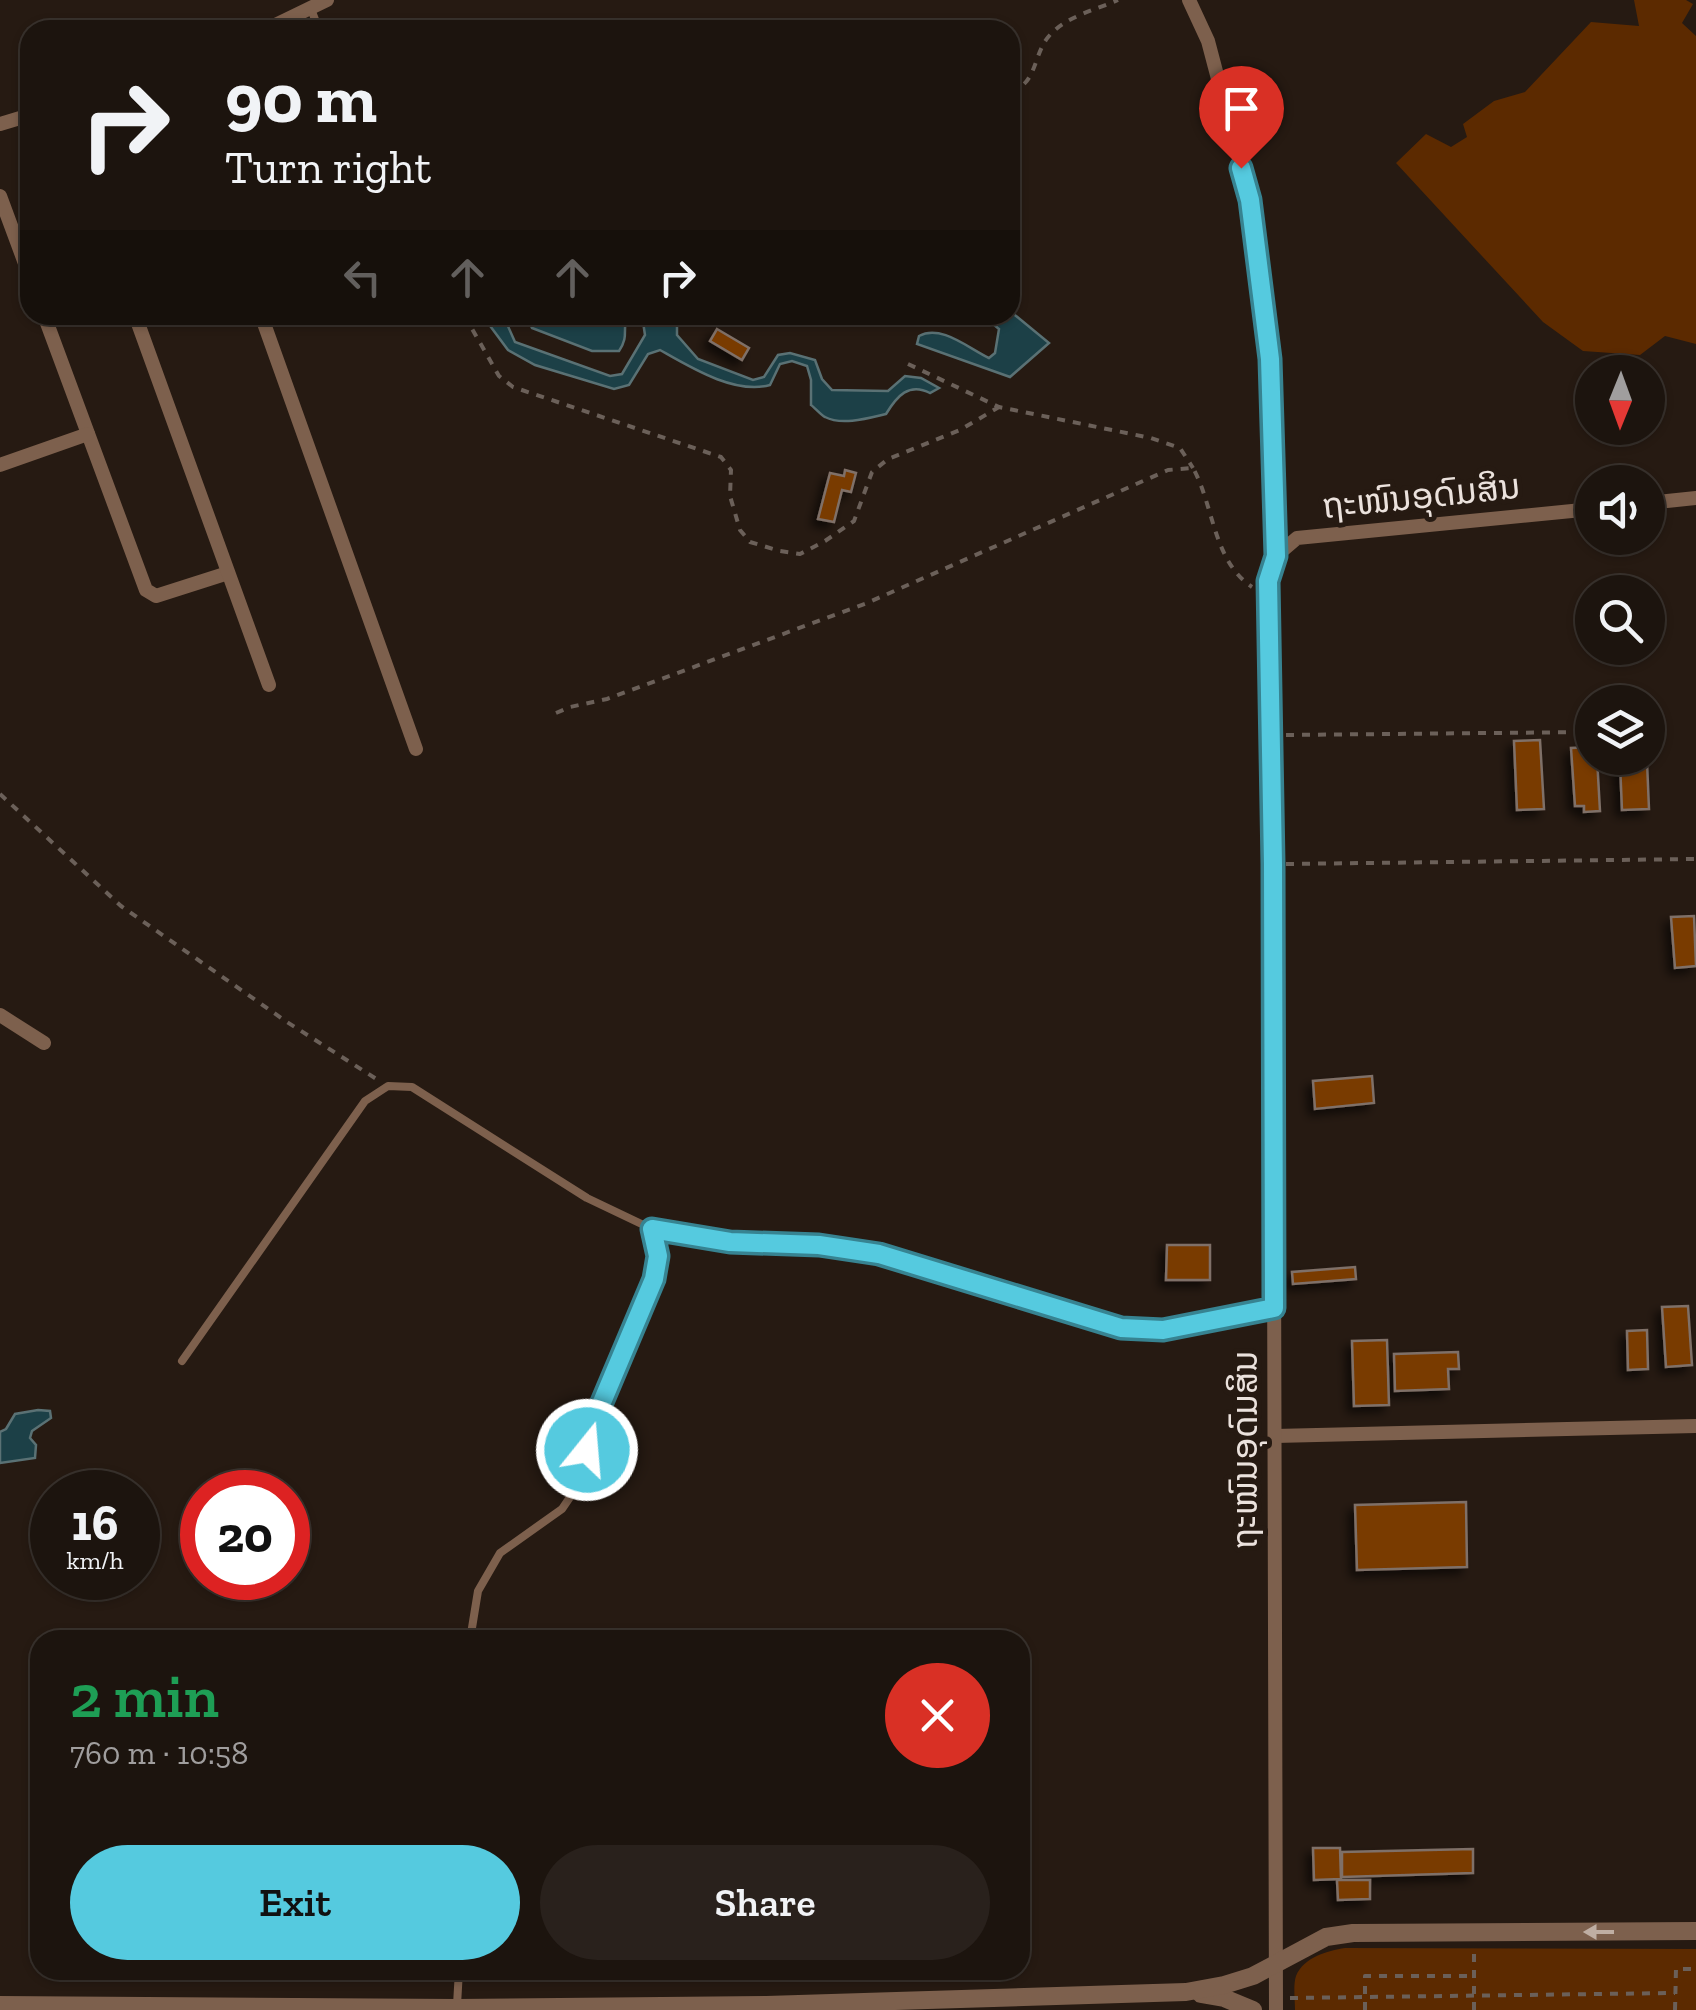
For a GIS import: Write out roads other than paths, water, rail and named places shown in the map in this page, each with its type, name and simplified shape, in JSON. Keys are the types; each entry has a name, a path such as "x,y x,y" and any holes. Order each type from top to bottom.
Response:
{"street":[{"path":"287,20 328,0"},
{"path":"1189,0 1208,41 1250,200 1270,359 1276,556"},
{"path":"0,196 20,250"},
{"path":"48,325 146,590 156,596 228,573"},
{"path":"139,325 268,686"},
{"path":"264,325 416,749"},
{"path":"0,466 88,434"},
{"path":"1665,501 1696,498"},
{"name":"ຖະໜົນອຸດົມສິນ","path":"1276,2004 1273,864 1268,581 1276,556 1296,538 1575,511"},
{"path":"0,1015 44,1043"},
{"path":"1275,1436 1696,1426"},
{"path":"0,2005 766,2007 1186,1992 1253,1976 1326,1937 1353,1933 1696,1931"},
{"path":"1186,1992 1224,1998 1253,2010"}],"lane":[{"path":"311,9 316,20"},
{"path":"182,1361 365,1101 388,1086 412,1087 587,1198 652,1229 730,1242 819,1245 879,1254 1121,1328 1163,1330 1274,1308"},
{"path":"472,1630 478,1591 500,1553 562,1508 577,1487 597,1414 654,1279 658,1256 652,1229"},
{"path":"458,2008 459,1980"}],"water":[{"path":"1020,319 1049,343 1010,377 917,344 919,336 936,333 989,358 995,353 999,329 994,325 1020,325"},
{"path":"489,325 507,325 515,342 610,376 622,374 645,335 644,325 677,325 677,335 698,359 753,380 764,377 778,355 790,353 815,360 822,379 832,390 888,391 905,376 921,378 939,388 930,393 910,390 886,414 839,421 824,416 811,405 807,366 792,361 780,364 770,385 742,386 713,378 660,350 648,354 629,385 614,389 535,365 508,350"},
{"path":"531,325 625,325 619,351 592,351"},
{"path":"50,1411 51,1418 32,1431 35,1458 0,1463 0,1432 15,1414"}]}
